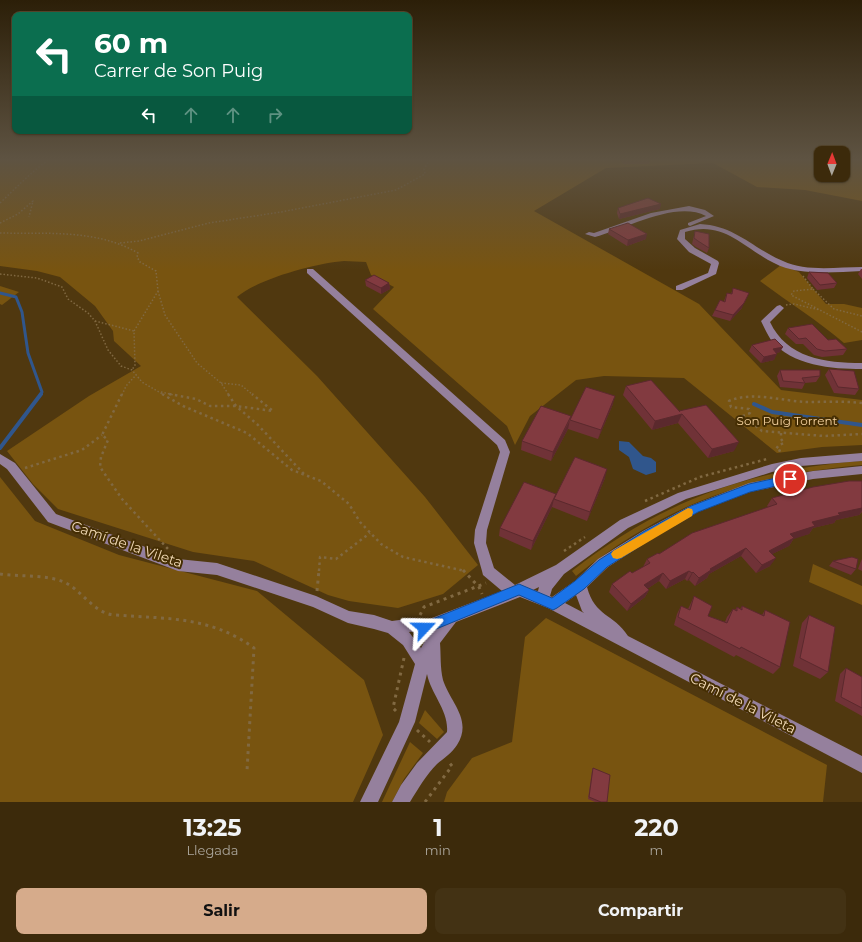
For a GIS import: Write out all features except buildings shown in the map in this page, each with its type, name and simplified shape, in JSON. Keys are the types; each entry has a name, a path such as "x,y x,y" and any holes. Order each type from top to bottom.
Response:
{"street":[{"path":"589,234 596,235 653,214 663,214 685,207 694,208 711,216 690,224 682,231 681,240 692,250 715,263 712,274 679,288"},
{"path":"682,231 700,226 719,229 743,239 780,263 801,268 862,269"},
{"name":"Camí de la Vileta","path":"310,271 501,442 506,452 481,530 480,543 488,571 516,591 548,602 862,765"},
{"path":"780,308 765,321 776,339 799,356 839,367 862,366"},
{"path":"369,802 408,720 429,634 440,628 455,615 516,591 561,569 624,524 682,496 772,468 801,462 862,457"},
{"name":"Camí de la Vileta","path":"0,458 15,471 52,518 178,565 217,569 316,602 348,617 374,622 392,628 408,640 422,661"},
{"path":"561,569 546,586 548,602 580,585 603,563 647,535 694,509 749,488 813,475 862,470"},
{"name":"Camí de la Vileta","path":"580,585 583,601 590,613 614,628 623,641"},
{"name":"Camí de la Vileta","path":"392,628 414,625 429,634"},
{"path":"402,802 408,788 431,760 446,747 455,732 452,714 438,687 429,634"}],"path":[{"path":"0,204 9,195"},
{"path":"120,243 139,241 209,223 281,212 368,195"},
{"path":"0,223 18,214 33,201 29,217"},
{"path":"0,233 52,233 100,238 120,243 135,250 138,253 137,257 140,262 156,271 158,291 165,315 197,364 221,383 236,406 258,424 304,475"},
{"path":"800,272 827,306 840,312 862,316"},
{"path":"0,274 37,278 62,287 68,299 88,313 95,321 108,350 121,366 132,370 142,382 183,406 247,433 292,470 321,481 349,504 360,522 381,544 403,557 437,566 464,570 479,587 486,603"},
{"path":"813,289 794,291 791,295 862,332"},
{"path":"132,370 135,365 134,331 158,291"},
{"path":"789,303 814,310 822,310"},
{"path":"95,321 134,331"},
{"path":"15,471 82,450 102,435 126,386 136,375"},
{"path":"158,391 196,400 210,406 236,406 273,411 241,384 221,383"},
{"path":"862,403 844,401 804,402 758,398 732,398 729,401 731,407 749,409 750,413 743,416 762,432 824,436 862,434"},
{"path":"781,433 784,443 776,448 783,452"},
{"path":"102,435 108,440 101,458 100,467 122,499 165,545 178,565"},
{"path":"316,602 320,557 336,559 370,533"},
{"path":"0,574 15,577 46,578 65,582 109,615 179,618 216,626 244,639 254,648 247,771"}],"green space":[{"name":"Son Puig Torrent","path":"0,195 560,195 534,211 699,304 781,390 862,400 862,445 822,447 777,453 684,378 604,376 576,380 530,416 515,445 507,426 373,309 394,287 371,275 366,262 332,262 288,273 246,290 237,297 317,376 425,497 478,565 443,594 398,608 349,601 328,595 254,561 193,552 58,509 33,484 7,451 89,396 141,366 114,341 113,331 95,306 60,277 37,271 0,266"},
{"path":"833,195 862,195 862,201"},
{"path":"781,265 799,272 826,304 844,304 862,308 862,340 844,343 760,281"},
{"path":"0,286 19,292 2,305 0,304"},
{"path":"862,461 862,465 782,476 710,497 676,512 643,530 609,551 576,576 572,571 605,547 639,526 673,508 708,493 744,481 782,472 821,465"},
{"path":"0,477 35,521 119,555 257,591 364,680 383,735 353,802 0,802"},
{"path":"813,564 862,586 862,605 809,582"},
{"path":"546,618 827,765 823,802 444,802 447,792 472,758 512,742 525,637"},
{"path":"425,710 444,732 437,739 419,723"},
{"path":"410,742 423,753 404,779 392,802 382,802"}],"water":[{"path":"619,441 629,442 643,456 651,458 656,462 656,472 646,475 633,469 629,457 619,450"}],"waterway":[{"path":"0,293 16,297 22,312 28,353 42,392 40,395"},
{"path":"0,448 41,394"},
{"path":"754,404 772,412 862,425"}],"slow traffic":[{"path":"617,554 688,512"}],"route":[{"path":"424,628 519,590 553,604 580,585 603,563 647,535 694,509 749,488 790,479"}]}
